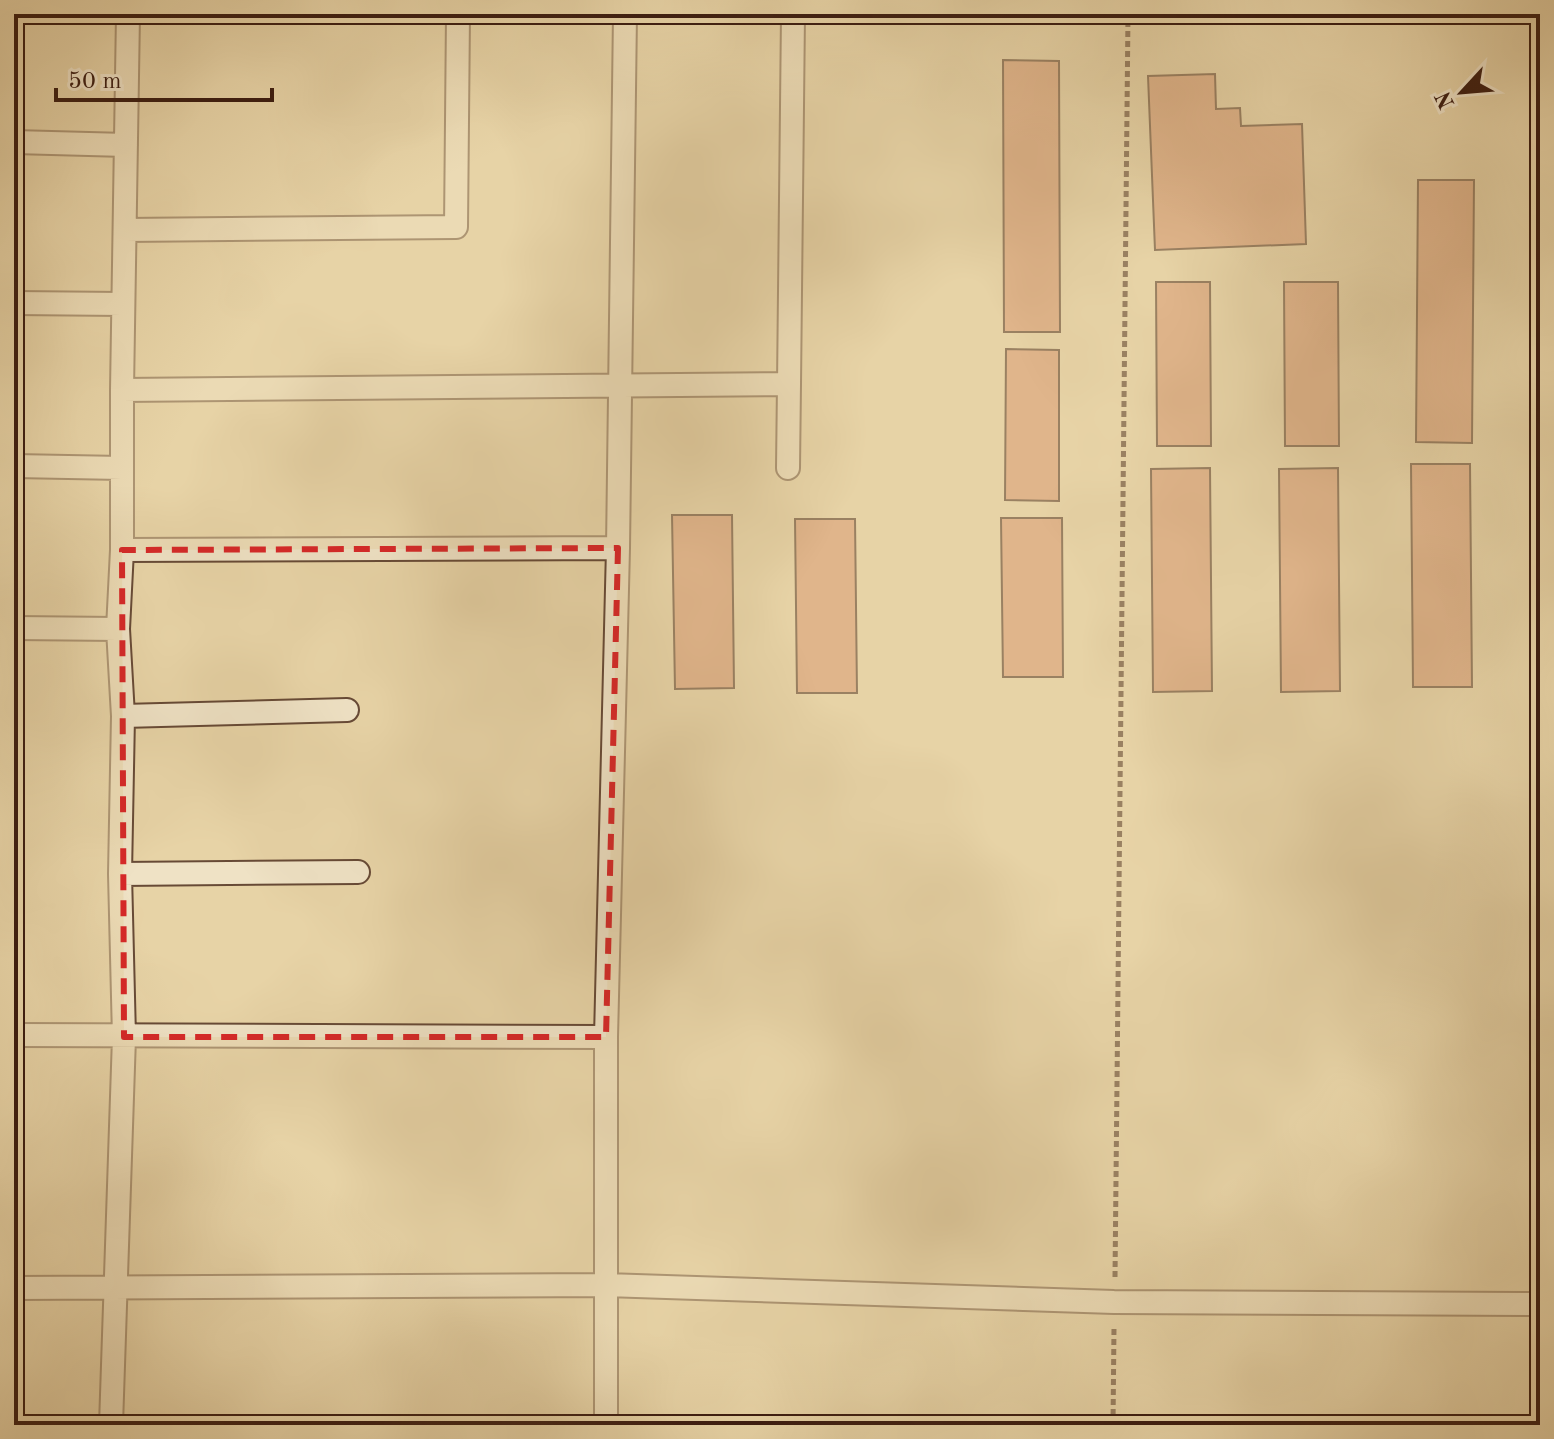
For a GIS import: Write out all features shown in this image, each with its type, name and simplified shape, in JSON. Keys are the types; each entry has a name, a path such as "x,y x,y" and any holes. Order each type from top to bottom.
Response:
{"street":[{"path":"111,1425 124,1037 120,874 123,716 118,629 122,550 128,14"},
{"path":"125,230 456,227 458,14"},
{"path":"606,1425 606,1037 618,548 625,14"},
{"path":"788,468 793,14"},
{"path":"14,142 126,145"},
{"path":"14,303 123,304"},
{"path":"122,390 789,384"},
{"path":"14,466 122,468"},
{"path":"122,550 618,548"},
{"path":"14,628 118,629"},
{"path":"123,716 347,710"},
{"path":"120,874 358,872"},
{"path":"14,1035 606,1037"},
{"path":"14,1288 606,1285 1114,1302 1540,1304"}],"path":[{"path":"1113,1425 1128,14"}],"highlighted area":[{"path":"618,548 606,1037 124,1037 122,550"}],"building":[{"path":"1003,60 1059,61 1060,332 1004,332"},
{"path":"1215,74 1216,109 1240,108 1241,126 1302,124 1306,244 1155,250 1148,76"},
{"path":"1418,180 1474,180 1472,443 1416,442"},
{"path":"1156,282 1210,282 1211,446 1157,446"},
{"path":"1284,282 1338,282 1339,446 1285,446"},
{"path":"1006,349 1059,350 1059,501 1005,500"},
{"path":"1411,464 1470,464 1472,687 1413,687"},
{"path":"1210,468 1212,691 1153,692 1151,469"},
{"path":"1338,468 1340,691 1281,692 1279,469"},
{"path":"672,515 732,515 734,688 675,689"},
{"path":"1001,518 1062,518 1063,677 1003,677"},
{"path":"795,519 855,519 857,693 797,693"}]}
